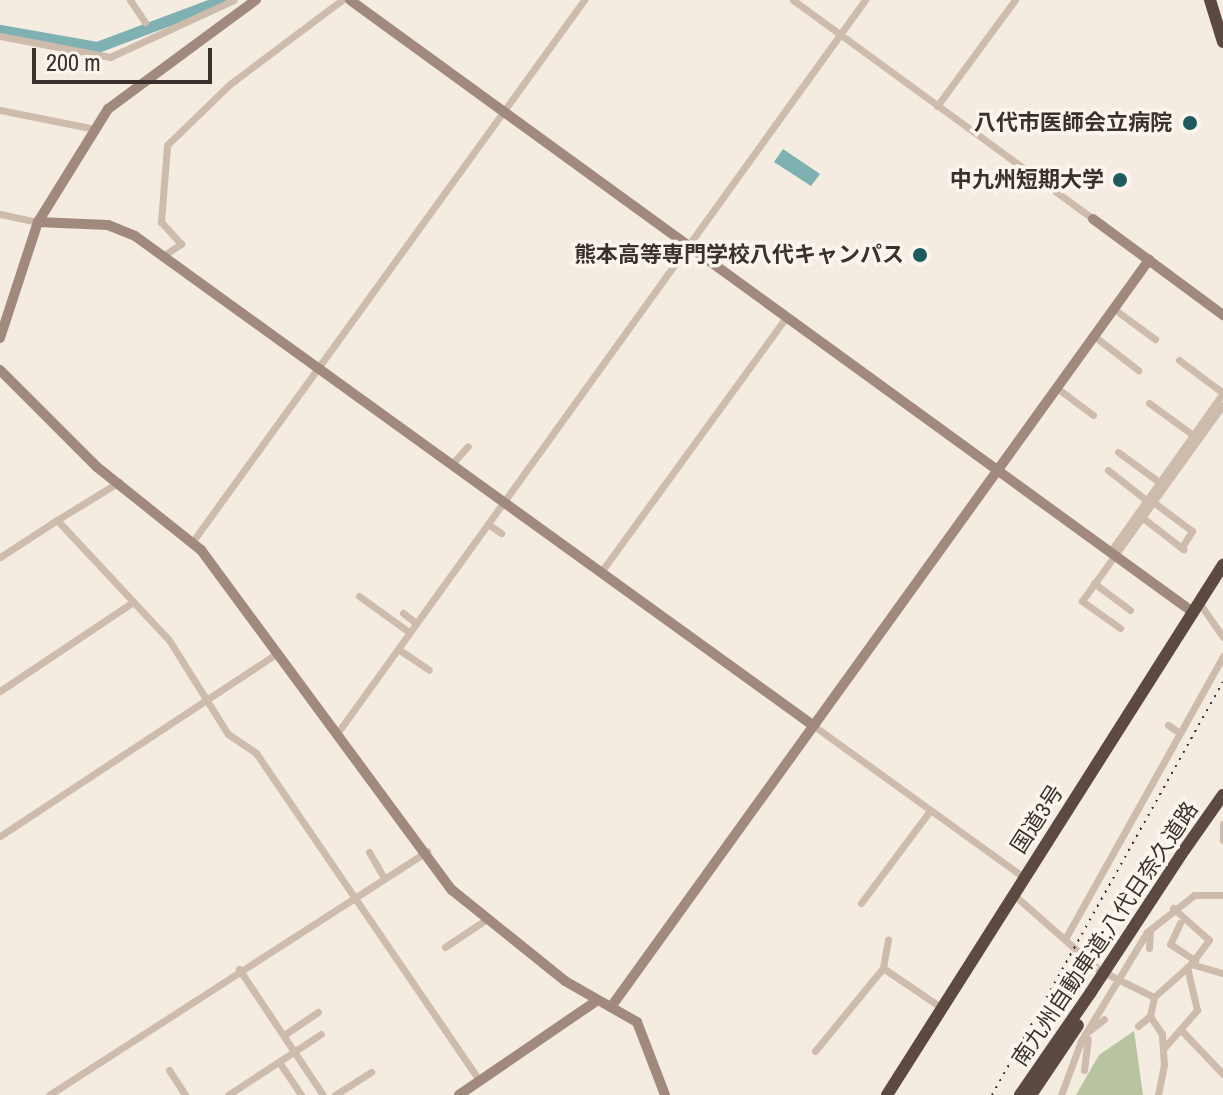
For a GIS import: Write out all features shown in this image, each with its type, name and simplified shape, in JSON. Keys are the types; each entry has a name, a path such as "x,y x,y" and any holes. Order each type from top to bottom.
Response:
{"highway":[{"path":"1210,0 1223,42"},
{"name":"国道3号","path":"887,1095 1223,565"},
{"name":"南九州自動車道;八代日奈久道路","path":"1031,1095 1223,795"},
{"name":"南九州自動車道;八代日奈久道路","path":"1187,850 1223,802"},
{"name":"南九州自動車道;八代日奈久道路","path":"1020,1095 1094,994"}],"street":[{"path":"130,0 145,22"},
{"path":"0,36 110,57 234,0"},
{"path":"0,338 38,222 106,111 256,0"},
{"path":"163,256 181,244 161,222 167,145 230,84 342,0"},
{"path":"350,0 1112,554 1197,609 1223,637"},
{"path":"193,541 315,368 584,0"},
{"path":"793,0 1223,315"},
{"path":"336,735 865,0"},
{"path":"937,106 1015,0"},
{"path":"0,110 95,129"},
{"path":"0,214 38,222 121,228 1023,877"},
{"path":"611,1007 1149,260"},
{"path":"1114,309 1155,339"},
{"path":"601,572 786,317"},
{"path":"1094,336 1138,370"},
{"path":"1149,500 1209,419 1223,393 1179,360"},
{"path":"0,370 121,482 193,541 274,655 427,850 452,890 484,921 595,1002 637,1022 665,1095"},
{"path":"1057,388 1093,415"},
{"path":"1149,403 1193,435"},
{"path":"1120,628 1082,601 1193,435 1222,409"},
{"path":"451,465 468,446"},
{"path":"1118,452 1159,482"},
{"path":"1108,470 1192,531 1183,549 1140,516"},
{"path":"0,557 121,482"},
{"path":"57,520 169,640 228,734 256,753 478,1079"},
{"path":"488,524 501,533"},
{"path":"1094,583 1130,610"},
{"path":"359,596 409,632"},
{"path":"0,691 133,602"},
{"path":"403,613 416,623"},
{"path":"398,649 429,670"},
{"path":"0,836 274,655"},
{"path":"1065,939 1223,656"},
{"path":"1168,725 1180,733"},
{"path":"861,903 929,812"},
{"path":"1223,824 1223,840"},
{"path":"49,1095 354,893 427,850"},
{"path":"369,852 383,876"},
{"path":"1014,895 1099,970 1120,975 1154,997"},
{"path":"1061,1095 1087,1036 1120,975 1160,914 1194,895 1223,895"},
{"path":"1158,1095 1163,1049 1150,1016 1154,997 1191,964 1209,940 1173,908"},
{"path":"445,947 484,921"},
{"path":"1180,923 1170,944 1191,964 1223,973"},
{"path":"1149,948 1150,929"},
{"path":"815,1051 883,968 888,939"},
{"path":"1163,1049 1183,1032 1197,1010 1191,964"},
{"path":"883,968 942,1008"},
{"path":"239,969 323,1095"},
{"path":"459,1095 478,1079 595,1002"},
{"path":"284,1035 318,1012"},
{"path":"1138,1026 1150,1016"},
{"path":"1084,1070 1087,1036 1104,1019"},
{"path":"1183,1032 1223,1074"},
{"path":"232,1094 321,1034"},
{"path":"279,1062 301,1095"},
{"path":"169,1070 185,1095"},
{"path":"335,1095 371,1072"}],"green space":[{"path":"1134,1031 1143,1095 1076,1095 1099,1055"}],"water":[{"path":"783,149 820,174 811,186 774,162"}],"waterway":[{"path":"0,30 97,47 222,0"},
{"path":"143,33 144,26"}],"railway":[{"path":"992,1095 1223,682"}],"place":[{"name":"八代市医師会立病院","path":"1190,123"},
{"name":"中九州短期大学","path":"1120,180"},
{"name":"熊本高等専門学校八代キャンパス","path":"920,255"}]}
